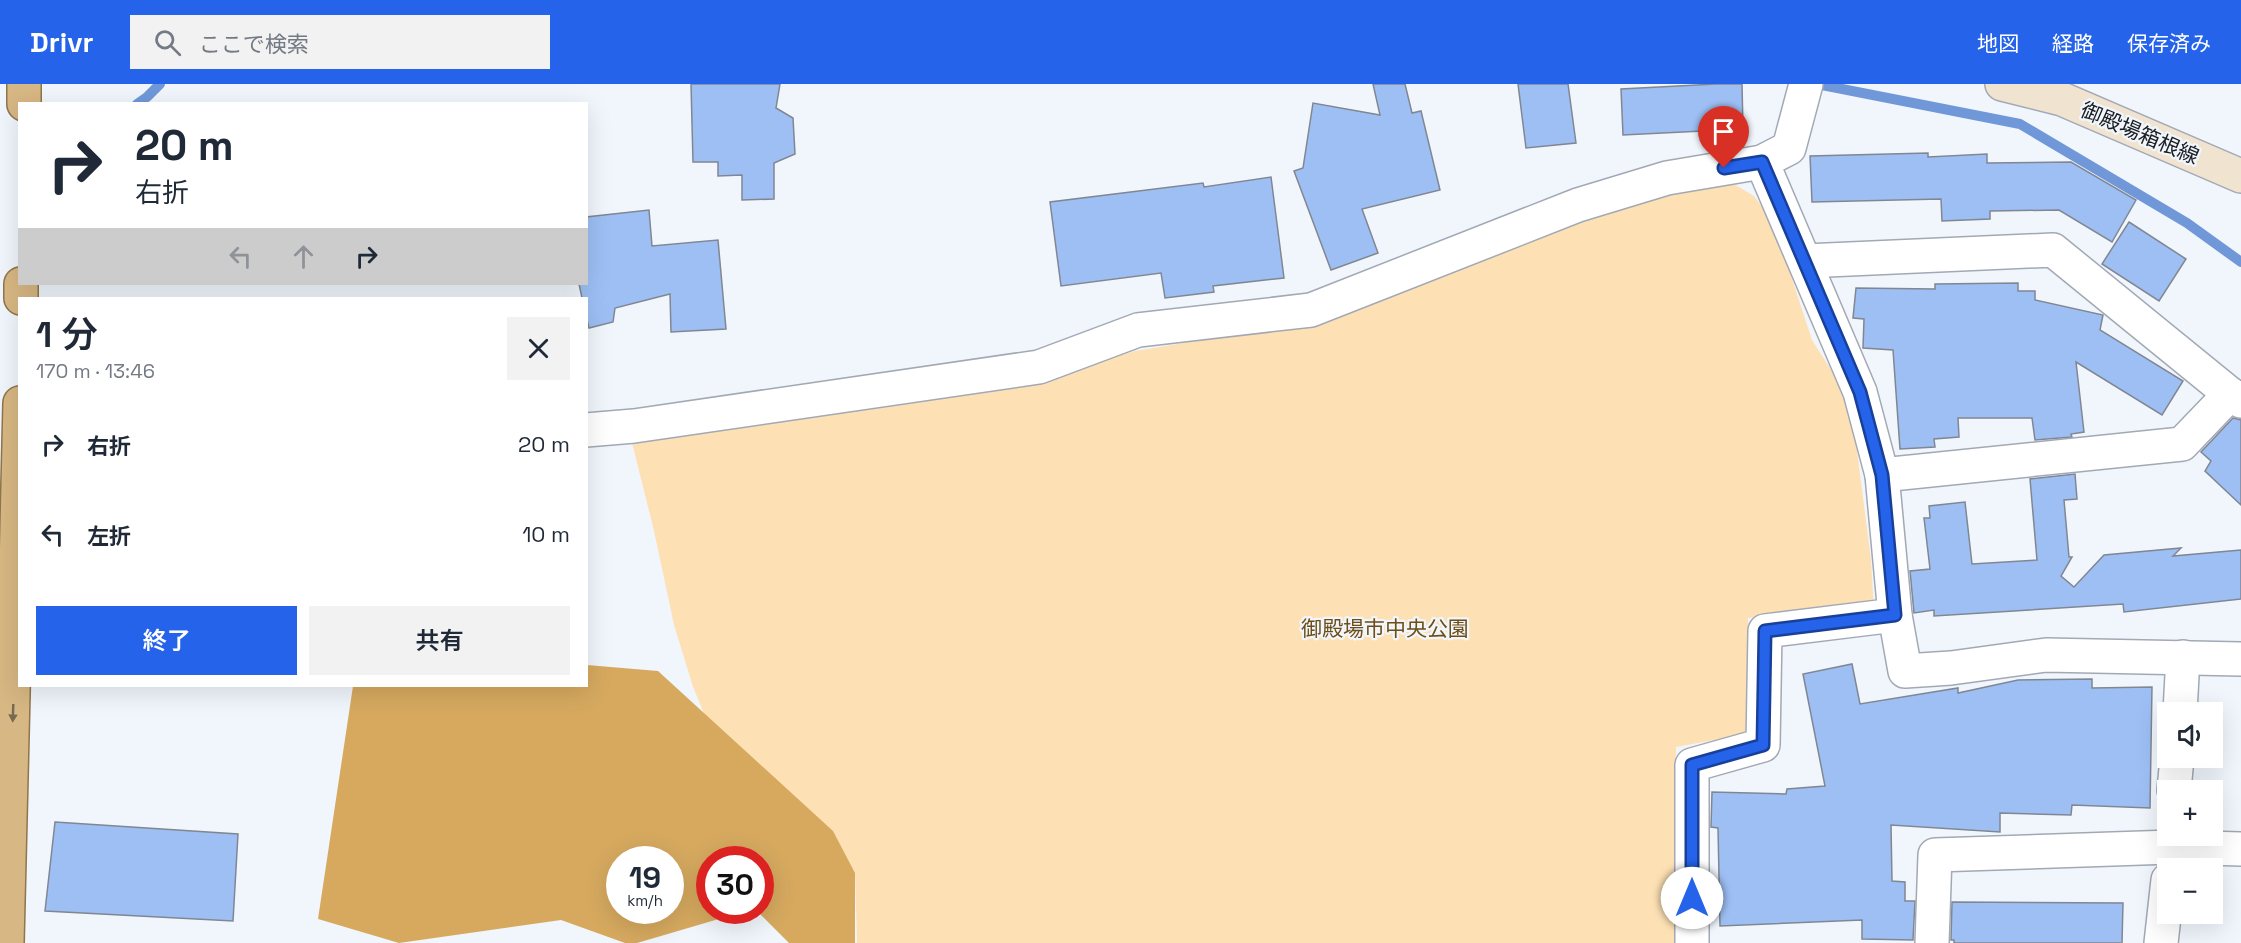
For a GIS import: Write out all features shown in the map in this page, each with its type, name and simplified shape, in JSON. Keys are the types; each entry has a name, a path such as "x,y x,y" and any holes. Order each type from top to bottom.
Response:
{"highway":[{"path":"24,84 24,102"},
{"path":"7,943 18,553"}],"main road":[{"name":"御殿場箱根線","path":"2002,84 2060,92 2241,177"}],"street":[{"path":"588,430 634,426 1039,367 1138,330 1311,310 1578,205 1667,178 1762,162 1789,148 1806,84"},
{"path":"1762,162 1860,392 1882,475 1895,615 1905,671 1951,668 2046,655 2241,659"},
{"path":"1805,261 2053,250 2235,398 2182,444 1882,475"},
{"path":"1692,943 1692,765 1763,745 1765,631 1895,615"},
{"path":"2181,702 2183,657"},
{"path":"1932,943 1935,855 2241,849"},
{"path":"2161,943 2163,924"}],"green space":[{"name":"御殿場市中央公園","path":"1724,178 1754,196 1786,239 1792,279 1812,340 1835,376 1852,411 1871,560 1874,609 1748,618 1748,734 1676,747 1674,878 1678,943 857,943 855,873 716,742 693,687 674,625 631,439 1026,384 1135,351 1323,320 1434,280 1590,216"}],"shaded area":[{"path":"588,665 658,671 833,831 855,873 855,943 789,943 770,924 774,924 774,846 696,846 696,924 702,924 637,943 625,943 561,920 399,943 318,919 353,687 588,687"}],"building":[{"path":"691,84 780,84 776,108 793,118 795,154 774,163 774,199 742,200 742,175 718,176 718,162 693,162"},
{"path":"1373,84 1405,84 1412,113 1421,111 1440,190 1362,209 1378,253 1331,270 1294,171 1303,168 1313,103 1380,115"},
{"path":"1518,84 1568,84 1576,143 1526,148"},
{"path":"1742,84 1743,129 1623,135 1621,89"},
{"path":"1928,153 1928,157 1987,154 1987,163 2071,162 2136,200 2112,242 2059,210 1990,211 1990,219 1942,221 1941,199 1812,202 1810,156"},
{"path":"1271,177 1284,278 1213,286 1214,292 1165,298 1161,273 1061,286 1050,202 1203,183 1204,187"},
{"path":"649,210 652,246 718,240 726,329 671,332 670,294 615,308 613,322 589,328 588,297 582,297 579,285 588,285 588,217"},
{"path":"2129,222 2186,259 2159,301 2102,264"},
{"path":"2018,283 2018,291 2035,291 2035,300 2103,315 2100,330 2183,381 2162,415 2076,362 2084,432 2071,434 2072,437 2035,440 2032,418 1958,418 1959,437 1934,439 1935,447 1900,449 1893,350 1863,348 1864,319 1853,318 1856,288 1935,289 1935,284"},
{"path":"2233,418 2241,420 2241,505 2205,471 2211,461 2201,452"},
{"path":"2075,474 2077,499 2064,500 2069,557 2072,557 2061,576 2074,587 2104,555 2181,548 2173,556 2241,550 2241,599 2124,612 2123,604 1934,616 1934,610 1914,613 1910,571 1930,569 1924,518 1930,518 1929,506 1965,502 1972,564 2037,560 2030,479"},
{"path":"1852,664 1860,704 1958,688 1958,693 2018,680 2092,679 2092,688 2152,687 2150,808 2072,805 2071,815 2000,813 2000,832 1891,825 1892,881 1905,882 1905,901 1915,901 1913,940 1862,939 1862,920 1720,926 1718,828 1711,827 1712,792 1786,794 1787,789 1825,786 1803,674"},
{"path":"55,822 238,834 233,921 45,911"},
{"path":"1952,902 2123,903 2122,943 1954,943 1954,940 1951,940"}],"waterway":[{"path":"140,102 160,84"},
{"path":"1817,84 2020,124 2187,223 2241,262"}],"route":[{"path":"1692,898 1692,765 1763,745 1765,631 1895,615 1882,475 1860,392 1762,162 1724,168"}]}
